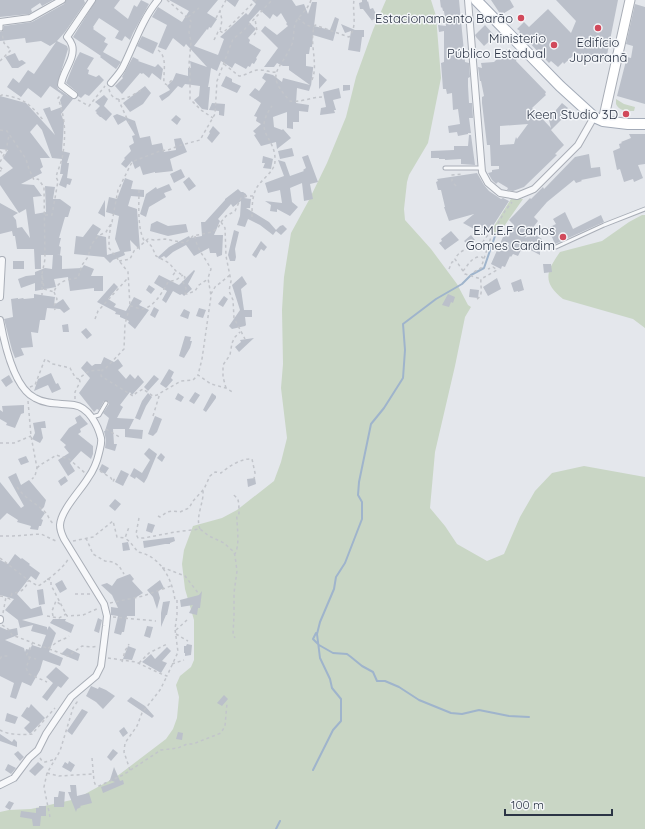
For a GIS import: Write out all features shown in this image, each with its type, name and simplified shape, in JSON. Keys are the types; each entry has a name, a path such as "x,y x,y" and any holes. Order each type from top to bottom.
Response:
{"main road":[{"path":"476,0 596,121 645,124"},
{"path":"596,121 630,0"}],"street":[{"path":"0,24 30,18 62,0"},
{"path":"74,95 61,85 61,79 72,56 72,46 67,37 92,0"},
{"path":"112,83 122,69 146,18 158,0"},
{"path":"468,0 481,168 488,183 500,193 517,196 534,189 578,145 596,121"},
{"path":"0,297 2,260"},
{"path":"0,320 2,334 14,371 28,392 35,398 48,403 75,405 82,408 92,417 102,440 98,458 94,467 89,477 63,515 60,524 61,532 69,548 106,610 105,638 101,666 96,676 71,697 46,734 38,750 29,758 14,778 0,785"}],"lane":[{"path":"445,168 481,168"},
{"path":"556,247 645,208"},
{"path":"92,417 99,415 106,403"}],"path":[{"path":"167,0 191,21 189,32 191,42 189,64 190,99 200,110 213,118"},
{"path":"216,18 226,0"},
{"path":"220,31 223,33 256,0"},
{"path":"79,378 92,370 104,370 123,351 125,347 125,324 130,306 127,279 128,272 109,248 109,238 118,190 131,164 134,161 200,140 215,114 217,81 233,39 255,19 272,0"},
{"path":"311,0 307,9 298,18 293,30 293,43 276,72 279,88 290,101 322,97 322,100"},
{"path":"314,28 315,25 349,36 352,34 354,25 354,0"},
{"path":"188,17 199,8"},
{"path":"214,40 220,31 222,20 220,11"},
{"path":"298,18 305,24 314,28"},
{"path":"254,35 257,31 255,19"},
{"path":"0,24 4,43 12,50 0,61"},
{"path":"312,80 314,28"},
{"path":"158,50 164,57 164,83 168,85 173,79"},
{"path":"224,64 238,76 246,75 257,70 272,73 276,72"},
{"path":"112,83 109,90 110,93 115,98 119,99 126,99 141,90"},
{"path":"74,95 75,98 89,106 104,87 112,83"},
{"path":"45,215 52,215 58,180 56,177 63,153 65,128 63,113 58,98 66,89"},
{"path":"0,96 17,97 26,102 44,121"},
{"path":"119,99 129,123"},
{"path":"252,217 255,190 274,165 275,158 273,150 263,126 267,112 272,106"},
{"path":"0,130 7,131 26,159 34,180 38,179 44,187 45,259 42,274 42,296"},
{"path":"0,162 4,155 9,135"},
{"path":"0,151 4,155"},
{"path":"0,166 2,170 0,171"},
{"path":"456,186 452,181 452,175 463,174"},
{"path":"139,190 140,206 138,220 142,236 152,247 156,256 169,263 176,272 183,275"},
{"path":"119,261 130,259 134,251 148,239 165,239 185,243 195,236 212,232 218,228 221,222 235,211 241,198 245,196 254,196"},
{"path":"474,272 481,268 492,234 505,211 517,196"},
{"path":"54,292 55,289 66,279 78,278 82,265 88,256 91,245 98,236 106,232 112,222"},
{"path":"221,222 225,228 226,256 231,281 229,291 233,300 234,318 245,339"},
{"path":"488,269 493,267 497,270 481,279 470,276 463,271 455,259 457,255 482,244 484,239 489,234 492,234"},
{"path":"102,370 101,376 133,396 138,391 143,389 153,396 181,381 193,380 198,375 202,359 211,294 208,278 210,274 210,267 204,260 197,245 195,236"},
{"path":"463,271 472,259 482,257 484,259"},
{"path":"449,269 452,262 456,261"},
{"path":"173,275 176,272"},
{"path":"42,274 44,289 54,292"},
{"path":"183,275 185,277 183,282 184,286 186,286 185,293 187,294 195,291 199,285 208,278"},
{"path":"130,306 141,309 150,306 161,295 168,282 176,280 183,275"},
{"path":"211,294 222,280 230,275"},
{"path":"95,319 98,311 127,279"},
{"path":"477,300 481,293 481,279"},
{"path":"54,292 57,299 54,306 56,310"},
{"path":"226,388 223,364 230,355 232,343 240,331"},
{"path":"37,468 31,436 28,392 35,385 45,359 53,364 70,368 75,377 79,378"},
{"path":"198,375 211,384 226,388 234,393"},
{"path":"75,405 75,392 80,382 79,378"},
{"path":"153,416 160,393"},
{"path":"102,426 121,438"},
{"path":"0,443 14,443 31,436"},
{"path":"32,479 37,468 42,463 56,455 69,459 86,474 91,466 94,467"},
{"path":"158,516 160,517 169,512 182,512 189,508 215,472 221,473 235,464 251,459 253,461 255,473 254,479"},
{"path":"89,477 95,479 100,471 111,478 113,482 115,477"},
{"path":"17,488 47,513 52,523 60,524"},
{"path":"203,490 204,498 198,521 200,529 209,536 224,543 235,554"},
{"path":"234,495 239,504 235,554 237,571 234,593 233,634 235,638"},
{"path":"139,518 136,534 138,538 200,529"},
{"path":"69,548 74,546 73,541 93,537 113,520 116,536 119,538 125,538 136,550 151,556 161,566 169,577 175,600 177,600 176,634 178,652 160,690 142,713 137,726 125,743 124,752 130,770"},
{"path":"125,538 129,527"},
{"path":"0,536 41,534 56,542 59,542"},
{"path":"86,538 93,554 105,561 113,562 119,566 124,574"},
{"path":"0,558 38,586 45,583 47,579 56,574 62,566 67,563 70,556"},
{"path":"162,568 185,576 199,594"},
{"path":"47,579 51,580 51,585 68,616 83,615 100,607 101,609 156,621"},
{"path":"0,596 10,598 12,593 18,593 23,589 28,580"},
{"path":"106,610 171,586"},
{"path":"75,594 92,595"},
{"path":"3,612 6,597"},
{"path":"53,616 52,611 56,601 63,607"},
{"path":"47,616 59,618 66,614"},
{"path":"1,620 0,625 8,629 12,635 68,656 82,646 92,647 98,645 99,640 105,638"},
{"path":"176,630 187,620"},
{"path":"176,634 188,641"},
{"path":"47,648 69,636"},
{"path":"33,642 26,656 36,659"},
{"path":"122,661 129,644"},
{"path":"139,663 149,653 168,644"},
{"path":"0,659 2,656 10,656"},
{"path":"30,657 26,668 29,674 47,682"},
{"path":"102,657 136,662 167,676"},
{"path":"171,665 184,660"},
{"path":"50,817 44,787 47,773 62,746 73,708 77,702 75,701 66,709 63,708"},
{"path":"92,758 92,774 94,783 99,786 118,778 161,750 193,744 222,732 225,726 227,703"},
{"path":"0,730 22,735 32,734 49,716"},
{"path":"38,750 42,761 45,762 56,759"},
{"path":"47,773 59,776 92,774"}],"green space":[{"path":"386,0 431,0 436,16 441,78 428,143 409,175 407,182 404,209 405,220 431,249 457,284 468,305 471,307 465,317 435,452 430,508 445,526 457,544 487,561 504,554 520,517 535,491 552,473 584,466 645,477 645,829 0,829 0,812 31,809 76,799 116,777 166,739 173,729 177,718 179,697 176,685 180,676 191,667 194,660 194,620 185,589 182,564 184,550 193,526 222,518 237,510 274,481 281,462 287,438 281,388 283,364 282,310 284,277 291,233 327,163 346,117 356,77 373,30"},
{"path":"616,99 624,104 635,107 634,111 626,111 619,108 616,104"},
{"path":"511,199 523,199 498,235 491,231"},
{"path":"642,215 645,215 645,328 633,319 563,299 556,293 549,282 548,277 549,271 560,252 602,241 629,222"}],"building":[{"path":"0,0 53,0 42,6 40,3 31,9 32,12 29,14 0,17"},
{"path":"66,0 84,0 85,3 57,41 67,46 68,49 57,85 58,89 73,99 61,114 64,122 62,151 70,153 67,163 69,163 67,178 72,179 70,185 67,184 66,188 59,185 63,174 60,174 62,159 52,158 42,130 37,124 30,132 50,158 40,158 43,167 40,169 42,173 21,184 34,185 42,196 33,197 35,214 46,212 45,186 55,187 53,199 60,199 71,207 68,217 65,217 59,238 61,238 59,246 61,247 60,255 57,254 62,256 62,269 82,268 84,265 94,269 91,276 103,276 103,291 94,291 94,288 70,291 68,277 54,279 56,287 35,291 35,283 21,288 18,279 35,275 35,272 45,268 52,269 53,255 41,255 41,269 35,269 34,249 17,249 15,236 13,236 12,231 0,234 0,203 18,213 13,216 16,220 17,228 22,227 30,238 26,209 19,213 0,185 0,177 13,168 3,158 8,150 0,149 0,96 26,103 55,135 43,109 50,107 51,111 62,107 60,100 63,95 50,86 41,98 28,88 21,97 7,87 13,78 19,83 28,70 34,74 56,42 50,46 41,41 26,43 25,38 0,41 0,32 3,31 4,26 32,22 64,4"},
{"path":"96,0 120,0 114,8 128,19 134,5 137,7 141,0 149,4 130,40 125,36 122,41 115,38 119,31 99,18 93,27 93,29 106,38 104,42 108,44 103,52 121,62 116,69 100,57 101,56 73,37"},
{"path":"169,0 218,0 207,13 217,19 211,28 209,27 208,30 207,29 194,46 218,55 224,39 220,37 246,13 248,15 256,4 252,0 292,0 296,6 304,4 308,14 312,2 317,2 314,26 330,30 335,17 339,19 333,41 313,35 312,47 310,47 309,54 306,54 306,66 313,67 311,86 309,91 297,88 296,103 309,105 308,112 299,111 299,122 293,122 293,129 287,128 287,112 273,117 274,127 283,129 291,138 277,149 276,142 261,146 254,135 256,134 253,131 261,124 256,121 257,117 254,116 261,103 249,95 255,88 259,91 266,81 262,78 265,73 273,75 282,82 283,78 310,85 289,70 289,66 283,66 277,63 274,67 264,67 278,48 261,31 265,26 277,35 288,26 281,13 277,17 273,14 270,19 260,10 249,22 256,29 248,38 250,40 249,43 261,50 254,64 252,63 250,67 248,66 246,69 235,63 232,68 221,61 217,71 211,68 208,87 210,87 208,110 202,109 194,100 199,96 200,86 185,84 182,88 178,86 162,101 159,96 170,90 167,86 173,80 176,73 188,76 188,68 191,68 190,61 207,67 186,44 184,47 173,38 166,50 158,47 167,25 152,17 158,7 182,22 189,11"},
{"path":"226,0 239,0 235,7"},
{"path":"362,0 368,1 370,9 373,8 378,18 372,20 373,22 363,9 360,9 359,3 362,2"},
{"path":"440,0 459,0 465,62 469,63 469,103 472,103 473,118 469,118 471,133 458,136 457,132 449,133 448,126 460,124 458,109 453,110 452,93 447,94 446,89 443,89 441,63 444,62 444,31 439,32 438,25 446,26 444,11 442,7 441,8"},
{"path":"491,0 510,0 514,7 501,15"},
{"path":"556,0 618,0 606,60 576,53 564,64 563,62 558,67 551,61 549,63 519,32 520,31 517,29 524,22 529,27 548,9 571,33 576,21"},
{"path":"635,4 645,7 645,104 617,96 627,57 631,58 633,46 626,44"},
{"path":"341,24 355,30 364,30 364,37 362,37 360,52 348,50 351,31 345,33"},
{"path":"485,25 495,36 484,46 475,35"},
{"path":"142,36 158,43 153,54 137,46"},
{"path":"507,49 515,55 517,58 516,61 546,92 546,95 532,108 551,128 549,120 556,113 556,110 562,103 568,108 563,113 565,116 551,130 564,145 555,154 557,155 524,187 513,191 507,190 508,188 498,182 496,184 488,173 492,172 492,170 499,169 499,166 491,166 490,145 487,145 482,103 482,97 484,96 478,67 482,68 481,63 494,62","holes":["528,124 517,139 516,137 514,144 500,145 500,126"]},
{"path":"80,52 94,58 87,69 89,70 88,74 96,77 99,75 104,80 89,96 85,94 81,98 78,96 77,92 66,83"},
{"path":"15,53 19,61 22,60 26,63 18,68 12,68 5,57"},
{"path":"133,57 139,60 138,61 155,67 158,64 163,69 161,80 152,73 149,78 143,73 140,73 122,94 115,86 123,78 122,77"},
{"path":"319,73 327,80 319,89"},
{"path":"226,76 232,79 232,82 241,86 237,93 221,86"},
{"path":"343,85 350,85 350,90 343,91"},
{"path":"145,86 151,93 143,104 130,112 123,103"},
{"path":"339,88 341,98 333,100 336,110 334,110 335,113 320,115 321,108 326,107 323,92"},
{"path":"104,95 108,99 104,106 112,114 106,121 95,111 100,106 95,102"},
{"path":"212,103 225,104 224,116 219,115 219,111 209,110"},
{"path":"117,114 135,121 140,138 150,136 152,145 162,143 164,152 176,150 174,139 181,138 187,152 170,159 173,171 155,172 143,175 140,166 135,169 132,161 126,168 121,164 125,159 124,158 131,151 129,146 134,143 132,136 135,135 126,120 118,125 113,116"},
{"path":"176,115 181,119 177,125 171,120"},
{"path":"213,126 220,133 212,143 207,138"},
{"path":"629,134 645,134 645,164 638,165 643,178 634,182 633,179 624,182 620,169 617,170 613,151 620,148 619,144 622,143 621,142 631,138"},
{"path":"469,135 471,135 475,165 461,164 461,159 445,160 431,158 431,151 454,150 454,146 468,146"},
{"path":"292,148 294,156 280,159 278,151"},
{"path":"589,154 591,168 600,167 601,176 581,180 582,181 576,183 574,180 547,202 534,217 538,221 525,238 534,234 542,239 540,255 523,246 518,256 513,254 511,257 510,256 505,267 502,266 501,269 491,264 503,237 514,225 509,220 530,198 531,199 543,187 544,189 575,157"},
{"path":"308,155 318,182 310,184 313,199 304,201 302,183 290,188 292,202 298,207 290,216 277,209 277,212 270,211 271,205 265,201 282,203 280,190 268,193 265,183 284,176 278,160 285,162 290,176 304,171 303,170 306,168 302,157"},
{"path":"263,156 273,159 271,169 263,168 265,163 262,163"},
{"path":"181,169 185,177 174,183 170,174"},
{"path":"477,173 489,191 501,199 503,198 509,201 489,232 478,225 476,230 463,223 474,214 449,221 444,207 441,190 438,190 436,182 438,181 437,179"},
{"path":"189,177 196,186 189,191 183,182"},
{"path":"125,178 133,181 131,189 144,190 144,197 131,196 128,206 137,209 140,250 130,240 131,251 124,252 125,255 113,260 110,263 104,257 74,254 76,236 83,237 93,224 101,229 97,235 106,237 107,255 120,251 115,239 119,216 106,212 109,197 117,199"},
{"path":"169,184 172,190 164,193 166,197 149,207 146,217 140,214 146,194 156,187 157,189"},
{"path":"238,189 246,194 247,197 244,198 251,199 250,208 246,208 269,222 276,230 283,225 287,229 281,235 276,231 273,235 260,225 248,219 245,227 237,225 240,216 241,201 233,207 231,204 218,219 220,221 214,235 223,235 222,255 217,257 216,253 210,253 209,248 194,256 186,245 173,252 166,258 164,256 159,259 158,257 169,247 189,236 190,238 202,236 201,222 205,222 225,199"},
{"path":"105,200 105,217 98,213"},
{"name":"E.M.E.F Carlos Gomes Cardim","path":"565,212 573,229 601,215 604,222 555,244 548,228 556,224 553,219"},
{"path":"157,221 168,226 186,224 188,232 168,236 150,231 151,224"},
{"path":"234,230 239,232 235,249 236,257 235,261 230,261 228,255"},
{"path":"451,231 459,240 445,250 439,243 442,241 441,239"},
{"path":"471,235 475,240 469,246 464,241"},
{"path":"261,241 267,247 264,251 261,249 256,258 252,255"},
{"path":"13,261 24,261 24,269 13,269"},
{"path":"543,264 551,264 552,272 544,273"},
{"path":"194,270 195,271 188,284 192,289 184,296 173,291 166,303 162,300 167,291 154,283 159,275 179,285"},
{"path":"242,276 247,284 241,289 244,310 252,310 252,317 245,317 245,326 232,329 229,326 240,310 232,285"},
{"path":"497,278 501,289 488,296 483,287"},
{"path":"521,279 524,290 514,292 511,283"},
{"path":"114,283 118,287 108,299 116,304 114,307 126,311 134,297 142,301 139,305 149,310 135,329 128,323 129,321 97,302"},
{"path":"149,285 155,289 151,294 146,290"},
{"path":"470,289 479,290 478,298 469,297"},
{"path":"34,294 55,297 54,305 63,299 70,309 64,313 60,309 47,308 45,320 40,320 38,333 31,332 33,347 21,348 24,355 15,358 4,319 13,317 11,299 34,298"},
{"path":"448,294 455,297 453,303 451,302 449,307 442,305"},
{"path":"224,296 228,299 223,307 218,304"},
{"path":"154,307 159,310 155,318 150,315"},
{"path":"199,308 206,310 203,318 196,316"},
{"path":"184,309 190,312 188,319 180,316"},
{"path":"68,324 69,332 63,332 62,325"},
{"path":"86,328 92,335 87,339 81,332"},
{"path":"185,336 191,337 190,341 192,341 184,358 179,356"},
{"path":"254,338 239,352 235,347 241,342 240,340"},
{"path":"104,357 114,362 118,359 123,366 118,370 126,379 130,374 135,379 138,375 144,382 132,395 130,392 120,405 123,407 117,418 134,419 129,429 143,430 142,439 125,437 125,429 113,429 114,444 117,444 115,451 105,448 106,440 104,431 109,418 103,413 109,404 108,401 104,401 99,410 97,409 94,412 79,393 90,378 81,368 87,361 92,366 95,364 101,364"},
{"path":"169,369 174,372 171,378 173,380 166,388 160,384"},
{"path":"51,373 56,384 58,383 61,389 52,393 48,385 34,391 38,379"},
{"path":"9,375 13,382 6,387 1,380"},
{"path":"154,375 159,379 148,391 144,387"},
{"path":"195,392 200,395 194,404 189,401"},
{"path":"148,393 152,397 140,420 135,418 142,401"},
{"path":"178,393 184,397 181,402 175,399"},
{"path":"212,393 216,396 216,398 206,412 203,410"},
{"path":"24,405 24,413 21,414 15,428 6,425 7,423 0,419 0,410 3,412 2,406"},
{"path":"80,415 88,424 80,429 81,432 78,434 93,446 93,454 91,459 81,451 70,463 75,471 68,476 58,460 69,453 64,447 66,445 60,440 69,428 77,423 75,418"},
{"path":"155,416 162,419 157,432 153,436 148,434"},
{"path":"45,421 46,428 41,428 43,438 40,443 32,439 35,433 33,423"},
{"path":"149,448 157,454 144,483 136,477 135,479 130,476 134,468 142,473 150,460 144,454"},
{"path":"161,453 165,457 162,462 157,458"},
{"path":"26,456 29,462 21,465 18,459"},
{"path":"102,464 109,468 105,474 99,470"},
{"path":"121,470 129,474 123,486 115,482"},
{"path":"16,473 21,485 29,480 46,500 44,507 41,510 45,513 41,519 43,520 38,530 30,529 31,526 17,522 18,520 7,513 0,520 0,482 21,508 24,506 8,477"},
{"path":"65,476 68,481 61,486 58,481"},
{"path":"255,478 256,484 248,487 247,479"},
{"path":"115,499 121,504 115,511 109,506"},
{"path":"148,523 155,525 152,533 146,531"},
{"path":"174,537 175,541 170,544 144,548 143,541"},
{"path":"128,542 130,550 123,551 122,543"},
{"path":"15,554 40,573 36,580 31,576 17,594 31,609 41,606 43,615 22,620 47,627 47,630 49,626 56,633 49,652 63,658 60,666 43,660 40,670 31,686 22,682 16,699 10,697 14,683 0,676 0,627 7,630 17,628 18,635 5,640 24,648 25,652 26,649 30,650 32,645 41,648 46,635 31,631 33,625 20,628 18,620 5,610 14,599 0,595 0,560 8,564"},
{"path":"130,574 134,579 132,581 143,593 135,598 135,616 127,616 124,632 122,632 121,635 114,633 118,616 111,615 111,607 118,608 112,595 101,585 107,583 112,586 117,579"},
{"path":"62,580 67,589 60,593 55,584"},
{"path":"160,580 164,588 158,591 160,598 157,609 153,597 147,590"},
{"path":"43,589 45,604 39,605 37,590"},
{"path":"202,591 200,608 198,608 197,615 189,613 193,605 181,607 180,600 199,595"},
{"path":"170,601 167,615 161,627 163,602"},
{"path":"98,618 102,620 99,633 94,631"},
{"path":"53,619 66,619 65,621 74,625 71,633 50,623"},
{"path":"147,626 153,627 150,638 144,636"},
{"path":"187,644 192,645 191,655 185,656 184,646"},
{"path":"128,646 136,649 132,660 123,659"},
{"path":"167,647 171,651 162,661 167,663 161,673 142,662 151,654 155,659"},
{"path":"67,648 80,654 78,661 61,654"},
{"path":"56,667 69,678 61,688 58,686 47,701 42,697 53,683 46,677"},
{"path":"91,686 98,689 99,687 115,696 103,709 96,702 86,696"},
{"path":"224,695 228,699 222,706 217,703"},
{"path":"131,697 145,706 154,716 152,718 127,701"},
{"path":"31,704 45,718 30,734 24,728 30,722 21,716"},
{"path":"82,709 88,712 72,735 67,731"},
{"path":"7,713 18,717 15,724 5,721"},
{"path":"124,727 128,733 123,737 119,731"},
{"path":"178,732 183,733 182,740 176,739"},
{"path":"0,734 12,742 14,739 17,742 17,747 0,741"},
{"path":"113,749 118,753 111,761 107,757"},
{"path":"18,751 24,757 20,761 14,754"},
{"path":"69,761 75,765 71,772 62,767 65,762 68,764"},
{"path":"38,762 44,767 35,776 29,771"},
{"path":"8,764 16,768 11,774 5,770"},
{"path":"114,767 120,781 123,780 124,784 103,793 101,787 115,782 110,780"},
{"path":"70,785 76,785 77,796 89,793 92,803 80,806 81,807 77,809 76,812 68,792 71,792"},
{"path":"59,791 65,792 64,807 54,807 54,797 58,797"},
{"path":"9,801 14,803 10,810 5,807"},
{"path":"39,806 46,806 46,816 41,816 40,826 33,826 32,819 20,817 21,811 36,813 36,808 39,808"}],"waterway":[{"path":"313,770 333,730 341,721 341,699 332,688 330,679 320,658 317,634 320,622 334,589 336,577 345,563 362,519 362,502 358,495 359,482 371,424 384,408 403,378 405,350 403,324 436,299 462,284 471,275 484,268 495,236"},
{"path":"316,633 313,639 319,645 333,653 347,654 362,666 373,672 377,681 385,681 399,687 419,700 451,713 462,714 479,710 509,716 529,717"},
{"path":"276,829 280,821"}],"place":[{"name":"Estacionamento Barão","path":"521,18"},
{"name":"Edifício Juparanã","path":"598,28"},
{"name":"Ministerio Público Estadual","path":"554,45"},
{"name":"Keen Studio 3D","path":"626,114"},
{"name":"E.M.E.F Carlos Gomes Cardim","path":"563,237"}]}
